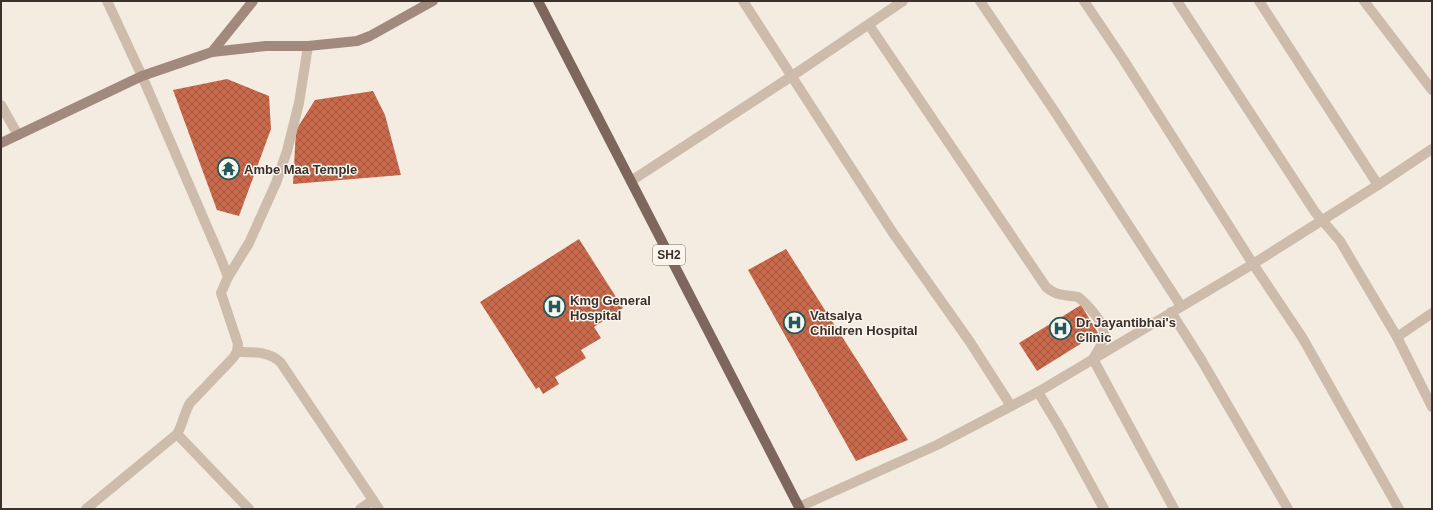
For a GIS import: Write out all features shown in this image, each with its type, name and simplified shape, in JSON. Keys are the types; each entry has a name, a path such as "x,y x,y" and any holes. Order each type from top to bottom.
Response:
{"main road":[{"name":"SH2","path":"538,1 799,508"}],"street":[{"path":"107,1 142,76 228,277"},
{"path":"212,52 253,1"},
{"path":"1,143 142,76 212,52 266,46 308,46 357,41 433,1"},
{"path":"743,1 893,233 970,342 1012,406"},
{"path":"631,181 792,76 903,1"},
{"path":"980,1 1055,112 1181,306"},
{"path":"1084,1 1123,59 1253,264 1302,337 1399,509"},
{"path":"1178,1 1322,221 1340,241 1397,337 1432,407"},
{"path":"1259,1 1378,186"},
{"path":"1364,1 1432,90"},
{"path":"869,25 1046,287 1051,292 1058,295 1078,297 1093,312 1103,327 1104,335 1093,359"},
{"path":"86,509 177,434 190,403 238,352 238,344 221,294 228,277 249,243 276,183 288,151 299,103 308,46"},
{"path":"1,105 18,135"},
{"path":"799,508 937,445 1038,392 1253,264 1378,186 1432,149"},
{"path":"1171,312 1202,361 1288,509"},
{"path":"1397,337 1432,314"},
{"path":"238,352 268,354 276,357 379,509"},
{"path":"1093,359 1174,509"},
{"path":"1038,392 1061,430 1104,509"},
{"path":"177,434 248,509"},
{"path":"360,509 373,500"}],"building":[{"name":"Ambe Maa Temple","path":"227,79 269,96 271,129 239,216 217,210 173,90"},
{"path":"373,91 385,115 401,175 293,184 296,130 315,100"},
{"path":"579,239 623,308 594,327 601,338 581,350 586,358 555,377 559,384 543,394 539,387 536,389 480,302"},
{"path":"786,249 908,440 856,461 748,270"},
{"path":"1081,305 1098,333 1037,371 1019,343"}],"place":[{"name":"Ambe Maa Temple","path":"229,169"},
{"name":"Kmg General Hospital","path":"554,307"},
{"name":"Vatsalya Children Hospital","path":"795,322"},
{"name":"Dr Jayantibhai's Clinic","path":"1061,329"}]}
